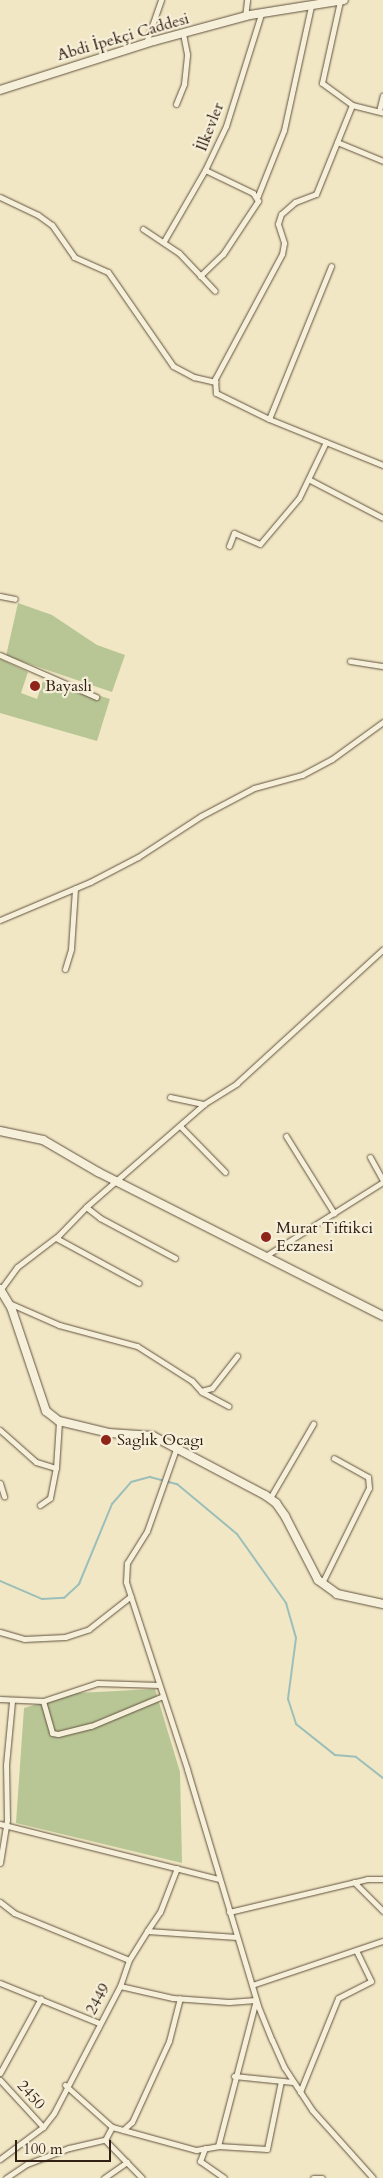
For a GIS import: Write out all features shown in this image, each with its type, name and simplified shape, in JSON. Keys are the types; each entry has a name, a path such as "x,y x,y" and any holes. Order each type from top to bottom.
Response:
{"street":[{"path":"146,43 161,0"},
{"path":"245,17 246,0"},
{"name":"Abdi İpekçi Caddesi","path":"0,90 183,33 245,17 344,0"},
{"path":"340,1 322,84 352,105 381,112 383,95"},
{"path":"200,276 223,254 257,198 284,130 311,6"},
{"name":"İlkevler","path":"164,241 205,170 226,126 261,14"},
{"path":"176,104 184,84 187,54 183,33"},
{"path":"352,105 316,194 295,202 281,214 278,224 284,243 282,254 261,288 215,382 216,393 269,419 383,465"},
{"path":"337,142 383,161"},
{"path":"205,170 257,198"},
{"path":"0,197 38,215 52,225 74,257 108,272 173,366 194,377 215,382"},
{"path":"143,230 164,241 215,291"},
{"path":"269,419 331,266"},
{"path":"229,546 234,533 260,544 290,510 310,480 326,442"},
{"path":"310,480 383,518"},
{"path":"0,596 15,599"},
{"path":"0,655 96,697"},
{"path":"350,661 383,666"},
{"path":"0,920 75,888 138,857 201,816 254,788 302,775 332,759 383,722"},
{"path":"65,969 71,949 75,888"},
{"path":"383,949 237,1084 204,1104 86,1207 56,1238 17,1267 0,1289 9,1303 46,1411 59,1421 109,1433 141,1433 270,1498 285,1516 322,1583 337,1594 383,1604"},
{"path":"170,1097 204,1104"},
{"path":"181,1126 225,1172"},
{"path":"0,1130 43,1140 118,1181 244,1246 267,1254 383,1316"},
{"path":"286,1136 334,1213"},
{"path":"267,1254 383,1181 370,1157"},
{"path":"86,1207 100,1218 175,1258"},
{"path":"56,1238 139,1283"},
{"path":"9,1303 59,1325 137,1346 192,1381 201,1391 228,1406"},
{"path":"201,1391 212,1388 237,1356"},
{"path":"40,1505 50,1498 56,1468 59,1421"},
{"path":"270,1498 313,1424"},
{"path":"0,1430 36,1462 56,1468"},
{"path":"176,1449 147,1531 127,1563 125,1572 131,1596 256,2000 293,2082 312,2110 373,2178"},
{"path":"322,1583 369,1488 368,1478 334,1458"},
{"path":"0,1483 4,1496"},
{"path":"0,1632 24,1639 65,1638 89,1629 131,1596"},
{"path":"0,1699 43,1701 97,1683 159,1684"},
{"path":"43,1701 52,1733 58,1734 91,1726 163,1696"},
{"path":"0,1863 6,1826 3,1764 12,1701"},
{"path":"0,1824 219,1879"},
{"name":"2449","path":"0,2159 43,2127 54,2112 65,2085 120,1986 130,1960 160,1912 177,1868"},
{"path":"229,1912 354,1882 383,1879"},
{"path":"354,1882 383,1911"},
{"path":"0,1902 14,1913 130,1960"},
{"path":"147,1931 237,1937"},
{"path":"252,1985 383,1941"},
{"path":"300,2092 338,1998 371,1981 356,1950"},
{"path":"0,1983 99,2023"},
{"path":"120,1986 180,1998 229,2002 256,2000"},
{"path":"0,2073 41,1998"},
{"path":"123,2130 132,2122 169,2041 180,1998"},
{"path":"218,2146 234,2076 256,2000"},
{"path":"234,2076 293,2082"},
{"name":"2450","path":"0,2080 43,2127"},
{"path":"65,2085 112,2127 196,2150 218,2146 267,2149 281,2080"},
{"path":"6,2178 27,2164 69,2148 104,2140 112,2127"},
{"path":"104,2140 142,2178"},
{"path":"205,2148 200,2161 224,2178"},
{"path":"104,2178 127,2162"},
{"path":"314,2177 322,2178"}],"green space":[{"path":"18,603 52,615 97,645 125,655 112,692 6,656"},
{"path":"0,659 28,672 21,693 37,699 44,678 110,699 97,741 0,713"},
{"path":"155,1689 180,1772 182,1863 16,1823 24,1708 77,1693"}],"waterway":[{"path":"0,1581 42,1599 64,1598 79,1584 112,1504 131,1482 150,1477 177,1484 237,1534 286,1603 296,1638 288,1699 296,1724 335,1755 356,1757 383,1778"}],"place":[{"name":"Bayaslı","path":"35,686"},
{"name":"Murat Tiftikci Eczanesi","path":"266,1237"},
{"name":"Saglık Ocagı","path":"106,1440"}]}
